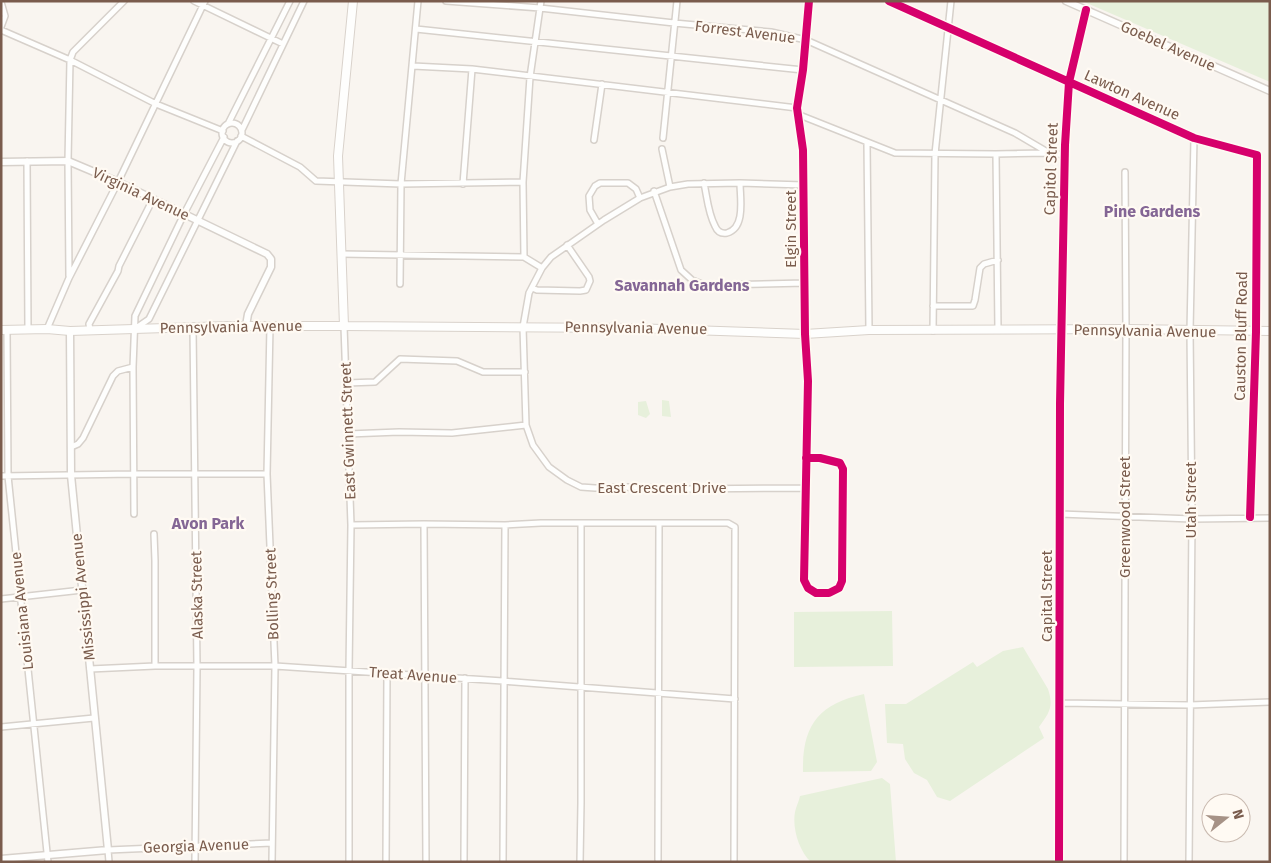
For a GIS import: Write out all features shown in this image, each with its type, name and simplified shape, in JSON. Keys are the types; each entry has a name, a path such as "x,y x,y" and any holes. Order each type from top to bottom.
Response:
{"main road":[{"name":"East Gwinnett Street","path":"344,326 338,156 353,1"},
{"name":"Pennsylvania Avenue","path":"4,330 47,329 70,331 246,326 344,326 718,330 805,334 868,330 1126,329 1270,331"}],"street":[{"path":"69,278 68,160 70,60 73,52 124,1"},
{"path":"194,1 204,3 282,44"},
{"path":"134,514 133,367 135,316 184,214 224,137 223,131 290,1"},
{"path":"134,330 149,319 240,136 304,1"},
{"path":"400,284 401,184 418,1"},
{"name":"Forrest Avenue","path":"446,1 540,8 674,24 772,32 806,40 1016,133 1049,153"},
{"path":"524,257 523,182 530,77 541,1"},
{"path":"663,138 677,1"},
{"name":"Elgin Street","path":"806,458 833,460 840,463 842,469 842,581 839,588 829,593 816,593 808,588 804,580 803,553 808,390 805,334 803,150 797,108 803,70 809,1"},
{"name":"Lawton Avenue","path":"889,1 1194,138 1257,155"},
{"path":"933,331 935,154 951,1"},
{"name":"Goebel Avenue","path":"1066,1 1270,91"},
{"path":"1,2 5,16 1,28 70,60 156,104 223,131"},
{"path":"47,329 69,278 118,182 204,3"},
{"name":"Capitol Street","path":"1061,330 1065,155 1069,82 1086,10"},
{"path":"416,29 803,70"},
{"path":"413,66 472,69 797,108"},
{"path":"464,184 472,69"},
{"path":"594,140 602,84"},
{"path":"798,114 895,153 1049,153 1065,155"},
{"path":"228,124 238,125 240,136"},
{"path":"240,136 300,167 316,181 401,184 523,182"},
{"path":"224,137 231,142 240,136"},
{"name":"Utah Street","path":"1189,862 1192,519 1190,331 1194,138"},
{"path":"867,143 868,330"},
{"path":"662,149 670,187"},
{"path":"996,154 998,330"},
{"name":"Causton Bluff Road","path":"1250,517 1256,332 1257,155"},
{"name":"Virginia Avenue","path":"1,162 68,160 267,254 272,259 271,267 248,314 246,326"},
{"path":"27,161 28,330"},
{"name":"Greenwood Street","path":"1124,862 1125,172"},
{"path":"598,224 590,210 589,196 595,186 600,183 628,184 636,190 640,198"},
{"path":"704,183 712,220 718,231 723,233 733,230 739,221 740,183"},
{"name":"East Crescent Drive","path":"804,185 704,183 670,187 640,198 567,245 542,268 527,301 523,327 526,425 533,445 549,467 567,480 581,487 686,489 806,488"},
{"path":"654,192 681,270 692,280 704,285 718,286 805,283"},
{"path":"90,330 89,324 153,199"},
{"path":"532,288 537,290 586,290 590,281 589,277 567,245"},
{"path":"341,254 524,257 542,268"},
{"path":"934,306 973,306 980,268 984,264 998,260"},
{"name":"Bolling Street","path":"270,326 267,474 275,666 272,862"},
{"name":"East Gwinnett Street","path":"344,326 351,525 349,862"},
{"name":"Alaska Street","path":"193,328 197,667 195,862"},
{"name":"Louisiana Avenue","path":"4,330 8,476 48,862"},
{"name":"Capital Street","path":"1059,862 1061,330"},
{"name":"Mississippi Avenue","path":"70,331 71,474 109,862"},
{"path":"346,383 375,382 400,359 449,360 466,363 483,372 525,372"},
{"path":"71,447 78,444 83,438 113,376 118,371 133,367"},
{"path":"348,434 452,433 526,425"},
{"path":"1,476 267,474"},
{"path":"1060,514 1192,519 1270,518"},
{"path":"351,525 728,523 735,527 734,862"},
{"path":"424,524 426,862"},
{"path":"580,862 581,524"},
{"path":"658,860 659,524"},
{"path":"503,862 505,525"},
{"path":"154,534 155,666"},
{"path":"1,599 82,590"},
{"name":"Treat Avenue","path":"90,670 155,666 275,666 466,678 735,699"},
{"path":"386,862 387,673"},
{"path":"464,860 466,678"},
{"path":"1061,703 1124,705 1270,702"},
{"path":"1,727 94,718"},
{"name":"Georgia Avenue","path":"1,859 108,850 272,843"}],"green space":[{"path":"1082,1 1270,1 1270,82"},
{"path":"662,400 669,401 671,417 662,416"},
{"path":"646,401 650,414 646,418 638,415 638,402"},
{"path":"892,611 893,666 794,667 794,612"},
{"path":"1023,647 1050,695 1050,710 1039,727 1044,738 950,801 937,797 927,780 914,773 905,759 903,744 887,743 885,704 906,704 973,662 977,667 1003,651"},
{"path":"864,694 877,762 871,771 803,772 803,756 806,742 816,720 824,711 835,704"},
{"path":"882,778 890,784 896,862 811,862 800,846 796,832 794,818 800,796"}],"cycle path":[{"path":"806,458 820,458 840,463 843,469 842,581 839,588 829,593 816,593 808,588 804,580 808,381 805,334 803,150 797,108 803,70 809,1"},
{"path":"889,1 1194,138 1257,155 1256,332 1250,517"},
{"path":"1059,862 1060,404 1065,145 1069,82 1086,10"}],"district":[{"name":"Pine Gardens","path":"1152,211"},
{"name":"Savannah Gardens","path":"682,285"},
{"name":"Avon Park","path":"208,523"}]}
